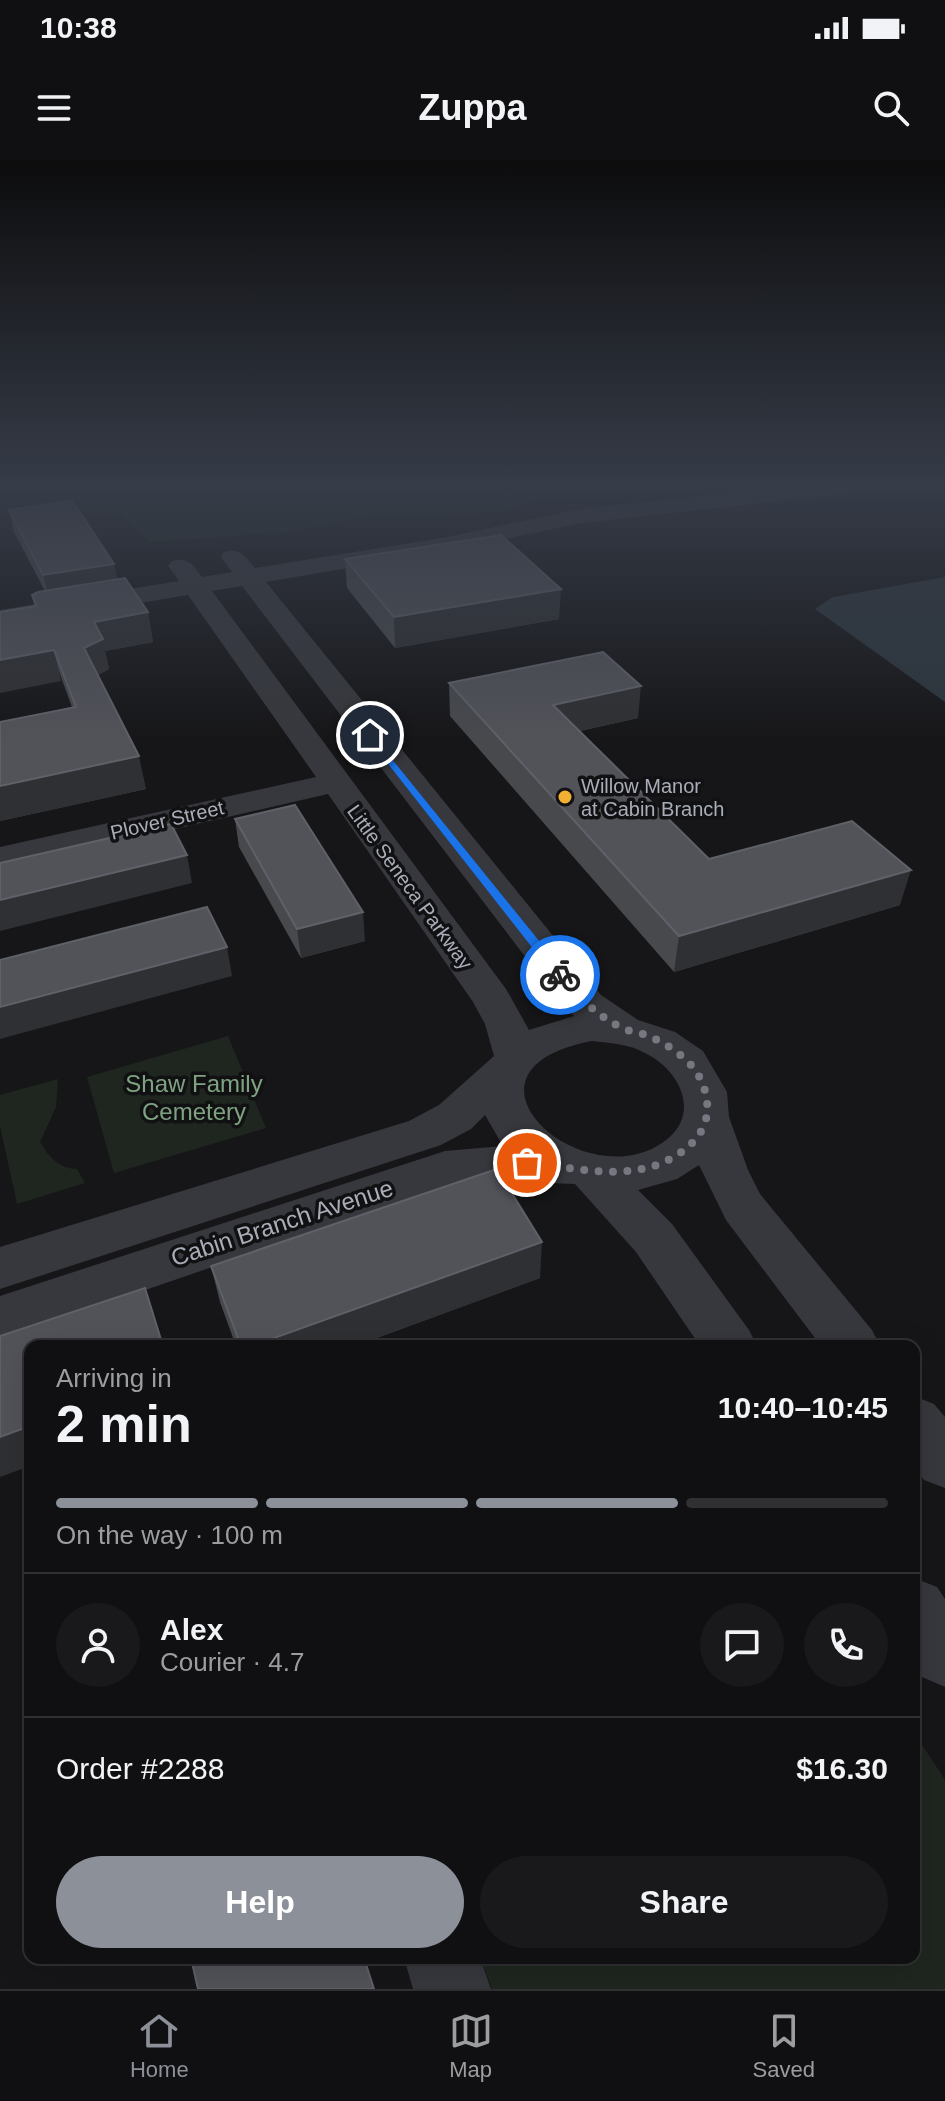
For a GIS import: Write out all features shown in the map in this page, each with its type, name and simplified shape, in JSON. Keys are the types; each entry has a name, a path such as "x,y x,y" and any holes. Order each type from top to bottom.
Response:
{"street":[{"path":"2,613 209,571"},
{"path":"244,571 586,1005 622,1029 668,1045 688,1061 702,1079 708,1100 707,1118 698,1138 679,1155 655,1167 624,1173 581,1169 540,1153 518,1134 505,1113 502,1090 512,1063 536,1042 562,1031 592,1027 622,1029"},
{"name":"Little Seneca Parkway","path":"188,575 334,783 491,998 506,1024 512,1063"},
{"name":"Plover Street","path":"0,858 334,783"},
{"name":"Cabin Branch Avenue","path":"0,1268 425,1133 455,1117 512,1063"},
{"path":"707,1118 724,1170 743,1207 848,1340"},
{"name":"Cabin Branch Avenue","path":"0,1318 445,1169 485,1163 581,1169"},
{"path":"581,1169 654,1238 726,1340"},
{"path":"920,1430 945,1461"},
{"path":"920,1619 945,1654"},
{"path":"444,1964 452,1989"}],"green space":[{"name":"Shaw Family Cemetery","path":"228,1036 266,1128 114,1173 87,1077"},
{"path":"58,1079 56,1107 40,1142 55,1161 77,1169 85,1183 17,1204 0,1126 0,1095"},
{"path":"920,1741 945,1780 945,1989 492,1989 482,1964 920,1964"}],"shaded area":[{"path":"945,577 945,702 815,609 833,597"}],"building":[{"path":"41,571 67,571 43,575"},
{"path":"355,571 541,571 561,589 394,617"},
{"path":"125,578 148,612 94,622 103,639 84,648 139,756 0,786 0,722 76,707 54,650 0,660 0,612 36,606 32,595 38,592"},
{"path":"603,652 641,686 553,705 709,859 852,821 911,870 679,936 449,683"},
{"path":"295,805 363,912 297,929 235,819"},
{"path":"171,824 187,855 0,900 0,863"},
{"path":"207,907 227,947 0,1007 0,960"},
{"path":"497,1169 542,1242 269,1340 239,1340 211,1266"},
{"path":"145,1288 161,1340 24,1340 24,1428 0,1437 0,1336"},
{"path":"192,1964 366,1964 374,1989 198,1989"}],"way so far":[{"path":"527,1163 569,1166 592,1172 624,1173 655,1167 679,1155 698,1138 707,1118 708,1100 702,1079 688,1061 668,1045 622,1029 586,1005 560,975"}],"place":[{"name":"Willow Manor at Cabin Branch","path":"565,797"}],"route":[{"path":"370,735 560,975"}]}
